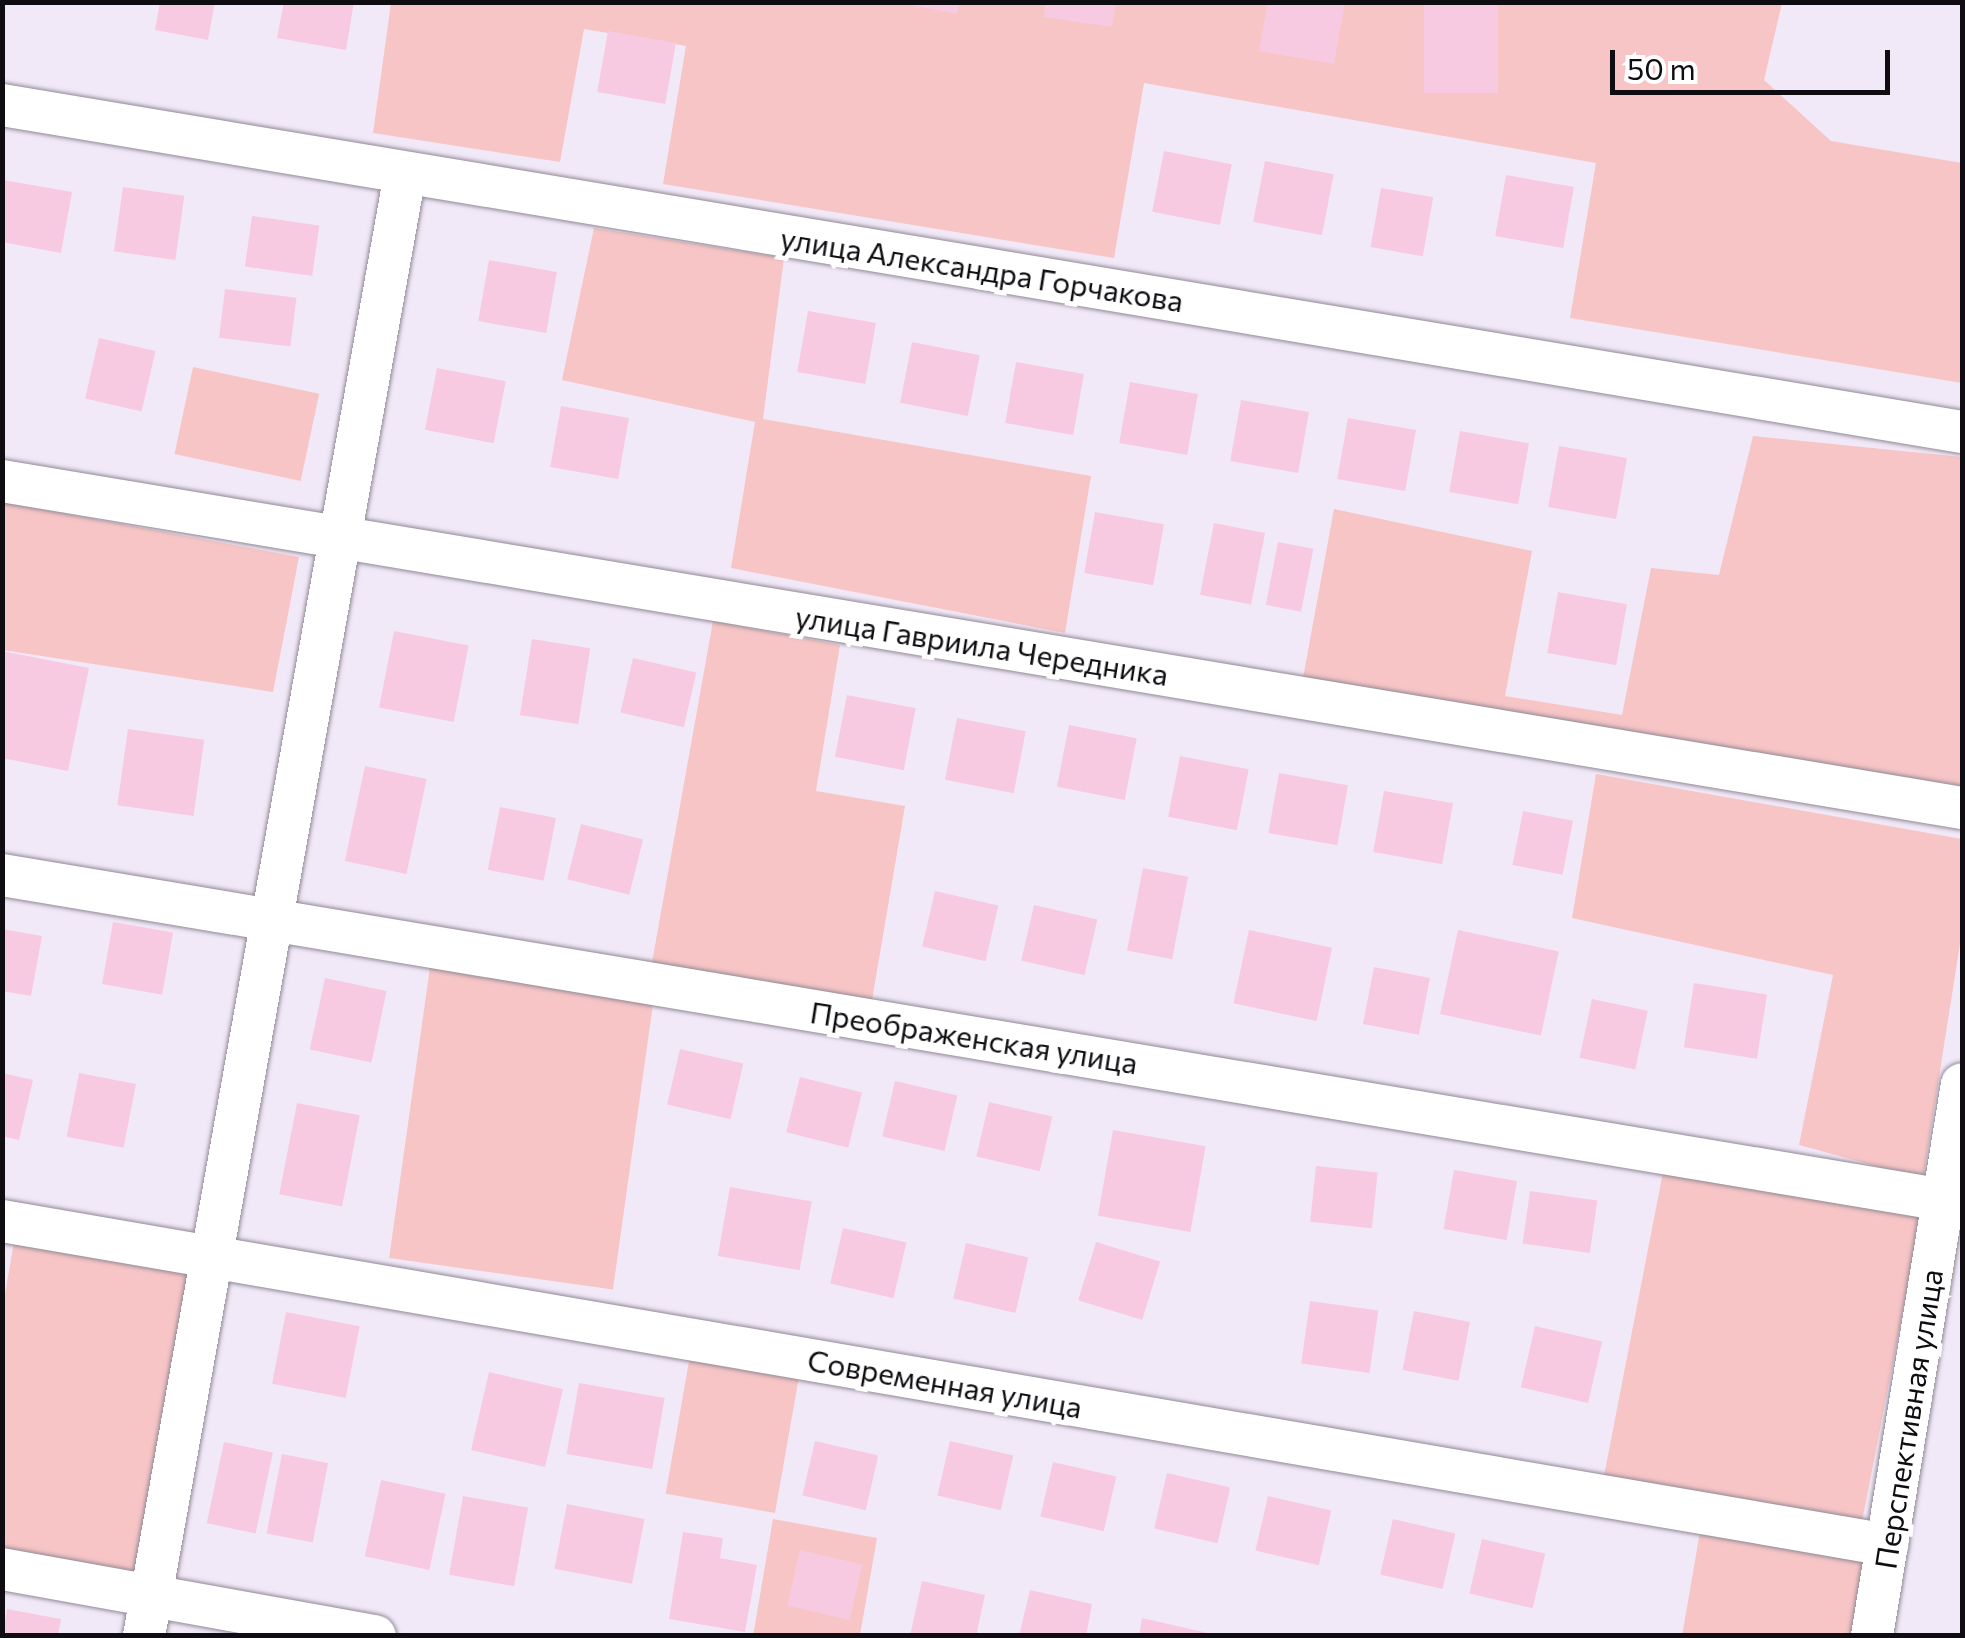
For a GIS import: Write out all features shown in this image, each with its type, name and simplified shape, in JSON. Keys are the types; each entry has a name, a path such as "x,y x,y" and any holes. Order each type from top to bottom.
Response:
{"street":[{"name":"улица Александра Горчакова","path":"2,105 1962,432"},
{"path":"147,1615 404,173"},
{"name":"улица Гавриила Чередника","path":"2,481 1962,808"},
{"name":"Преображенская улица","path":"2,875 1953,1202"},
{"name":"Перспективная улица","path":"1872,1636 1953,1202 1962,1084"},
{"name":"Современная улица","path":"2,1221 1887,1545"},
{"path":"2,1569 147,1615 375,1636"}],"shaded area":[{"path":"391,3 1782,3 1764,80 1831,141 1962,163 1962,383 1570,318 1596,163 1144,83 1114,258 663,184 686,46 584,29 560,162 373,133"},
{"path":"594,228 784,258 763,419 1091,476 1065,633 731,568 755,422 562,380"},
{"path":"193,367 319,394 301,481 174,454"},
{"path":"1753,436 1962,457 1962,792 1303,678 1334,509 1532,551 1505,696 1622,715 1651,568 1719,575"},
{"path":"2,502 299,557 273,692 3,650"},
{"path":"713,621 840,645 816,791 905,806 871,1006 651,968"},
{"path":"1596,774 1962,839 1962,931 1923,1179 1799,1145 1833,975 1572,918"},
{"path":"431,960 655,991 613,1290 389,1258"},
{"path":"1664,1167 1921,1217 1861,1528 1604,1478"},
{"path":"14,1242 196,1276 139,1583 3,1553 2,1311"},
{"path":"691,1350 800,1369 775,1513 666,1494"},
{"path":"773,1519 877,1538 860,1635 753,1636"},
{"path":"1701,1526 1865,1558 1852,1635 1682,1636"}],"building":[{"path":"160,2 215,2 208,40 155,30"},
{"path":"284,2 354,2 346,50 277,38"},
{"path":"895,2 959,2 957,14"},
{"path":"1046,2 1116,2 1112,27 1044,17"},
{"path":"1268,2 1345,2 1334,64 1259,51"},
{"path":"1424,2 1498,2 1498,93 1424,93"},
{"path":"608,31 676,43 665,104 597,92"},
{"path":"1164,151 1232,164 1220,225 1152,212"},
{"path":"1265,161 1334,174 1322,235 1253,222"},
{"path":"1506,175 1574,187 1563,248 1495,236"},
{"path":"3,180 72,192 61,253 2,242"},
{"path":"123,187 184,196 175,260 114,251"},
{"path":"1381,188 1433,197 1423,256 1371,247"},
{"path":"252,216 319,225 312,276 245,267"},
{"path":"489,260 557,272 546,333 478,321"},
{"path":"225,289 296,298 290,346 219,338"},
{"path":"808,311 876,323 865,384 797,372"},
{"path":"99,338 156,351 142,411 85,398"},
{"path":"912,342 980,355 968,416 900,403"},
{"path":"1016,362 1084,374 1073,435 1005,423"},
{"path":"437,368 506,381 494,443 425,430"},
{"path":"1130,382 1198,394 1187,455 1119,443"},
{"path":"1241,400 1309,412 1298,473 1230,461"},
{"path":"561,406 629,418 618,479 550,467"},
{"path":"1348,418 1416,430 1405,491 1337,479"},
{"path":"1460,431 1529,443 1518,504 1449,492"},
{"path":"1559,446 1627,458 1616,519 1548,507"},
{"path":"1095,512 1164,524 1153,585 1084,573"},
{"path":"1214,523 1265,533 1251,605 1200,595"},
{"path":"1278,542 1313,549 1301,612 1266,605"},
{"path":"1558,592 1627,604 1616,665 1547,653"},
{"path":"394,631 469,646 454,722 379,708"},
{"path":"532,639 590,648 578,724 520,715"},
{"path":"2,651 89,668 68,771 2,758"},
{"path":"633,658 696,673 684,727 620,713"},
{"path":"847,695 916,708 904,770 835,757"},
{"path":"957,718 1026,731 1014,793 945,780"},
{"path":"1069,725 1137,738 1125,800 1057,787"},
{"path":"128,729 204,740 194,816 117,805"},
{"path":"1180,756 1249,769 1237,830 1168,817"},
{"path":"365,766 427,779 406,874 345,861"},
{"path":"1279,773 1348,785 1337,845 1268,833"},
{"path":"1384,791 1453,803 1442,864 1373,852"},
{"path":"500,807 556,818 544,881 488,870"},
{"path":"1523,811 1573,821 1563,875 1513,865"},
{"path":"581,824 643,839 629,895 567,879"},
{"path":"1143,868 1188,877 1172,959 1127,950"},
{"path":"935,891 998,906 986,961 922,947"},
{"path":"1034,905 1097,920 1085,975 1021,961"},
{"path":"113,922 173,933 162,995 102,984"},
{"path":"2,929 42,936 31,996 2,991"},
{"path":"1249,930 1332,948 1317,1021 1233,1003"},
{"path":"1458,930 1559,951 1541,1036 1440,1014"},
{"path":"1374,967 1430,978 1419,1035 1363,1024"},
{"path":"325,978 387,991 371,1063 310,1049"},
{"path":"1694,983 1767,995 1757,1059 1684,1047"},
{"path":"1592,999 1648,1011 1635,1070 1580,1058"},
{"path":"680,1049 743,1064 731,1119 667,1105"},
{"path":"2,1073 33,1080 19,1140 2,1136"},
{"path":"79,1073 136,1084 124,1148 67,1137"},
{"path":"800,1077 862,1092 848,1148 786,1132"},
{"path":"895,1081 957,1095 945,1151 882,1137"},
{"path":"989,1102 1052,1117 1040,1171 976,1157"},
{"path":"297,1103 360,1115 342,1207 279,1194"},
{"path":"1113,1130 1206,1146 1190,1232 1098,1216"},
{"path":"1316,1166 1378,1172 1372,1228 1310,1222"},
{"path":"1454,1170 1517,1181 1507,1240 1444,1229"},
{"path":"730,1187 812,1201 800,1270 718,1256"},
{"path":"1530,1191 1597,1200 1590,1253 1523,1243"},
{"path":"843,1228 906,1243 894,1298 830,1284"},
{"path":"1096,1242 1160,1262 1142,1320 1078,1300"},
{"path":"966,1243 1028,1257 1016,1313 953,1299"},
{"path":"1310,1301 1378,1311 1370,1373 1301,1363"},
{"path":"1414,1311 1470,1322 1459,1381 1403,1370"},
{"path":"286,1312 360,1326 346,1398 272,1384"},
{"path":"1535,1326 1602,1342 1588,1403 1521,1387"},
{"path":"489,1372 563,1389 545,1467 471,1450"},
{"path":"579,1383 665,1398 652,1469 566,1454"},
{"path":"815,1441 878,1456 866,1510 802,1496"},
{"path":"950,1441 1013,1456 1001,1510 937,1496"},
{"path":"224,1442 273,1452 256,1534 207,1523"},
{"path":"282,1454 328,1463 313,1542 267,1534"},
{"path":"1053,1462 1116,1477 1104,1531 1040,1517"},
{"path":"1167,1473 1230,1488 1218,1543 1154,1529"},
{"path":"381,1480 446,1494 429,1570 365,1556"},
{"path":"463,1496 528,1507 514,1586 449,1575"},
{"path":"1268,1496 1331,1511 1319,1565 1255,1551"},
{"path":"567,1504 645,1519 632,1584 554,1569"},
{"path":"1393,1519 1455,1533 1443,1589 1380,1575"},
{"path":"683,1532 723,1538 720,1558 757,1565 745,1632 669,1619"},
{"path":"1482,1539 1545,1554 1533,1608 1469,1594"},
{"path":"800,1550 862,1564 850,1620 787,1606"},
{"path":"922,1581 985,1595 976,1636 910,1636"},
{"path":"1030,1590 1092,1604 1086,1636 1019,1636"},
{"path":"7,1609 61,1619 58,1636 3,1636"},
{"path":"1142,1618 1212,1634 1212,1636 1139,1636"}]}
